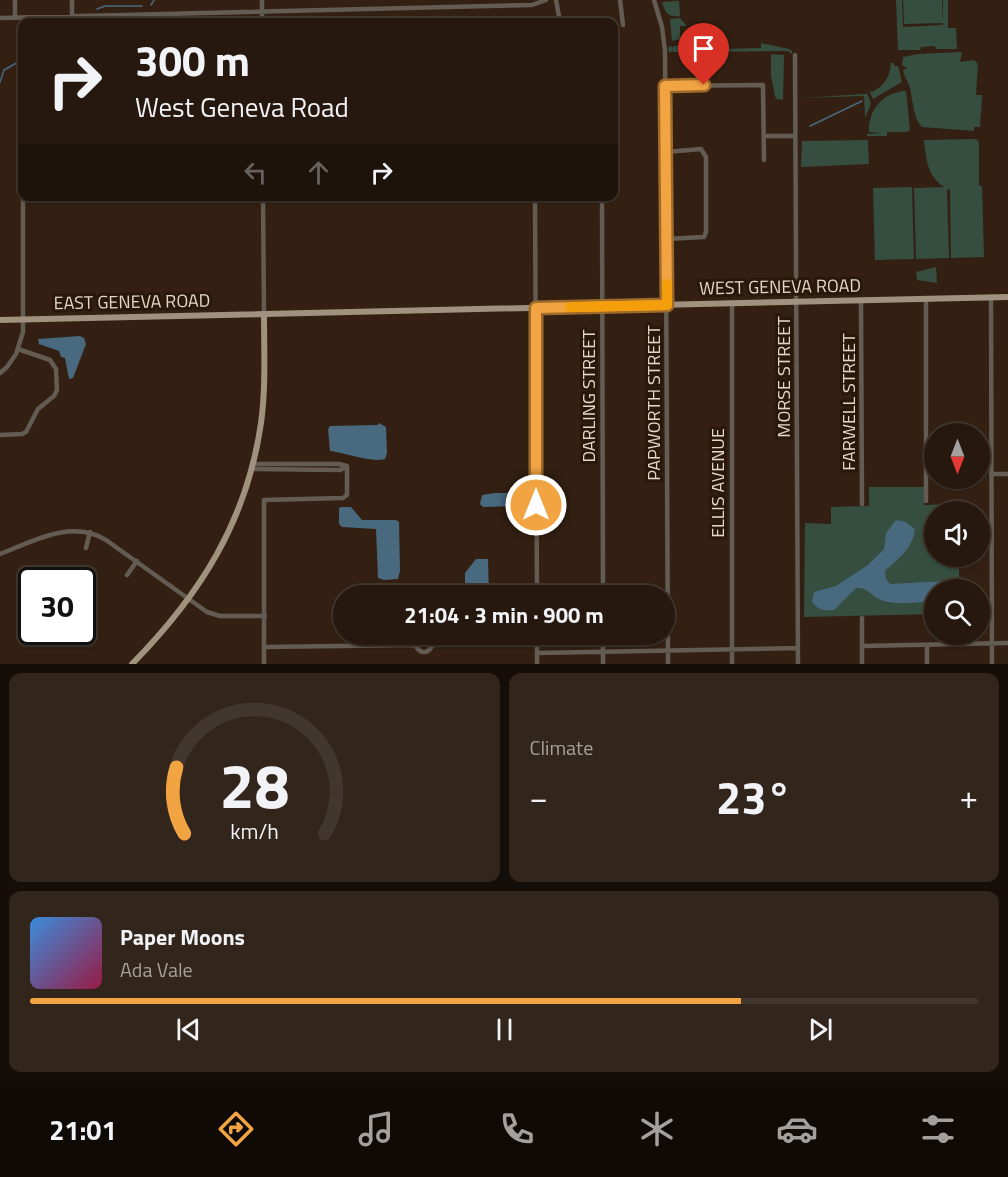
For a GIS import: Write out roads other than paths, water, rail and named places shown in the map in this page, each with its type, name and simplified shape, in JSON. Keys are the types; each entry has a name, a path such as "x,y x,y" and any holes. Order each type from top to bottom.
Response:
{"main road":[{"name":"WEST GENEVA ROAD","path":"264,314 1008,297"},
{"name":"EAST GENEVA ROAD","path":"0,320 264,314"},
{"path":"132,664 166,629 189,600 223,544 238,508 252,467 262,412 264,314"}],"street":[{"path":"15,0 15,17"},
{"path":"72,0 72,16"},
{"path":"262,0 262,18"},
{"path":"425,0 425,8"},
{"path":"0,18 532,5 546,0"},
{"path":"556,0 559,18"},
{"path":"620,0 623,25"},
{"name":"PAPWORTH STREET","path":"654,0 664,42 665,86 668,664"},
{"name":"MORSE STREET","path":"795,55 798,664"},
{"path":"665,86 763,85 764,160"},
{"path":"764,136 795,136"},
{"path":"666,152 701,149 706,157 706,232 704,237 666,239"},
{"path":"0,373 8,367 24,332 24,201"},
{"path":"263,201 264,314"},
{"path":"535,201 537,585"},
{"name":"DARLING STREET","path":"602,201 603,585"},
{"path":"991,297 992,664"},
{"path":"926,299 926,501"},
{"name":"FARWELL STREET","path":"861,300 862,504"},
{"name":"ELLIS AVENUE","path":"732,303 732,664"},
{"path":"0,435 22,434 29,428 38,409 54,396 57,384 56,369 50,360 18,349"},
{"path":"252,467 340,470 347,466 346,495 343,498 264,500 264,664"},
{"path":"991,474 1008,474"},
{"path":"0,554 58,532 75,530 90,532 137,561 207,612 217,616 265,616"},
{"path":"86,548 90,532"},
{"path":"127,575 137,561"},
{"path":"862,618 862,664"},
{"path":"992,643 1008,643"},
{"path":"265,647 416,645 418,650 423,652 430,650 433,645"},
{"path":"537,645 537,664"},
{"path":"603,645 603,664"},
{"path":"862,646 927,645 927,664"},
{"path":"537,653 798,648"}],"water":[{"path":"80,336 84,338 86,344 73,378 69,379 65,358 61,357 59,351 39,344 38,339"},
{"path":"379,423 386,427 387,453 385,459 366,459 330,451 328,429 330,426 377,425"},
{"path":"495,493 520,495 520,506 483,507 480,504 482,495"},
{"path":"351,507 362,520 396,520 399,522 400,571 398,579 378,578 376,529 342,527 339,524 339,508"},
{"path":"896,520 906,522 915,529 908,547 885,571 886,579 890,584 924,582 924,602 886,602 867,590 856,588 834,610 822,609 814,605 812,602 814,592 836,586 868,565 884,549 886,533"},
{"path":"476,559 488,559 489,585 465,585 465,573"}],"waterway":[{"path":"151,5 154,0"},
{"path":"97,9 105,6 142,6"},
{"path":"0,82 4,70 18,62"},
{"path":"810,126 862,101"}]}
